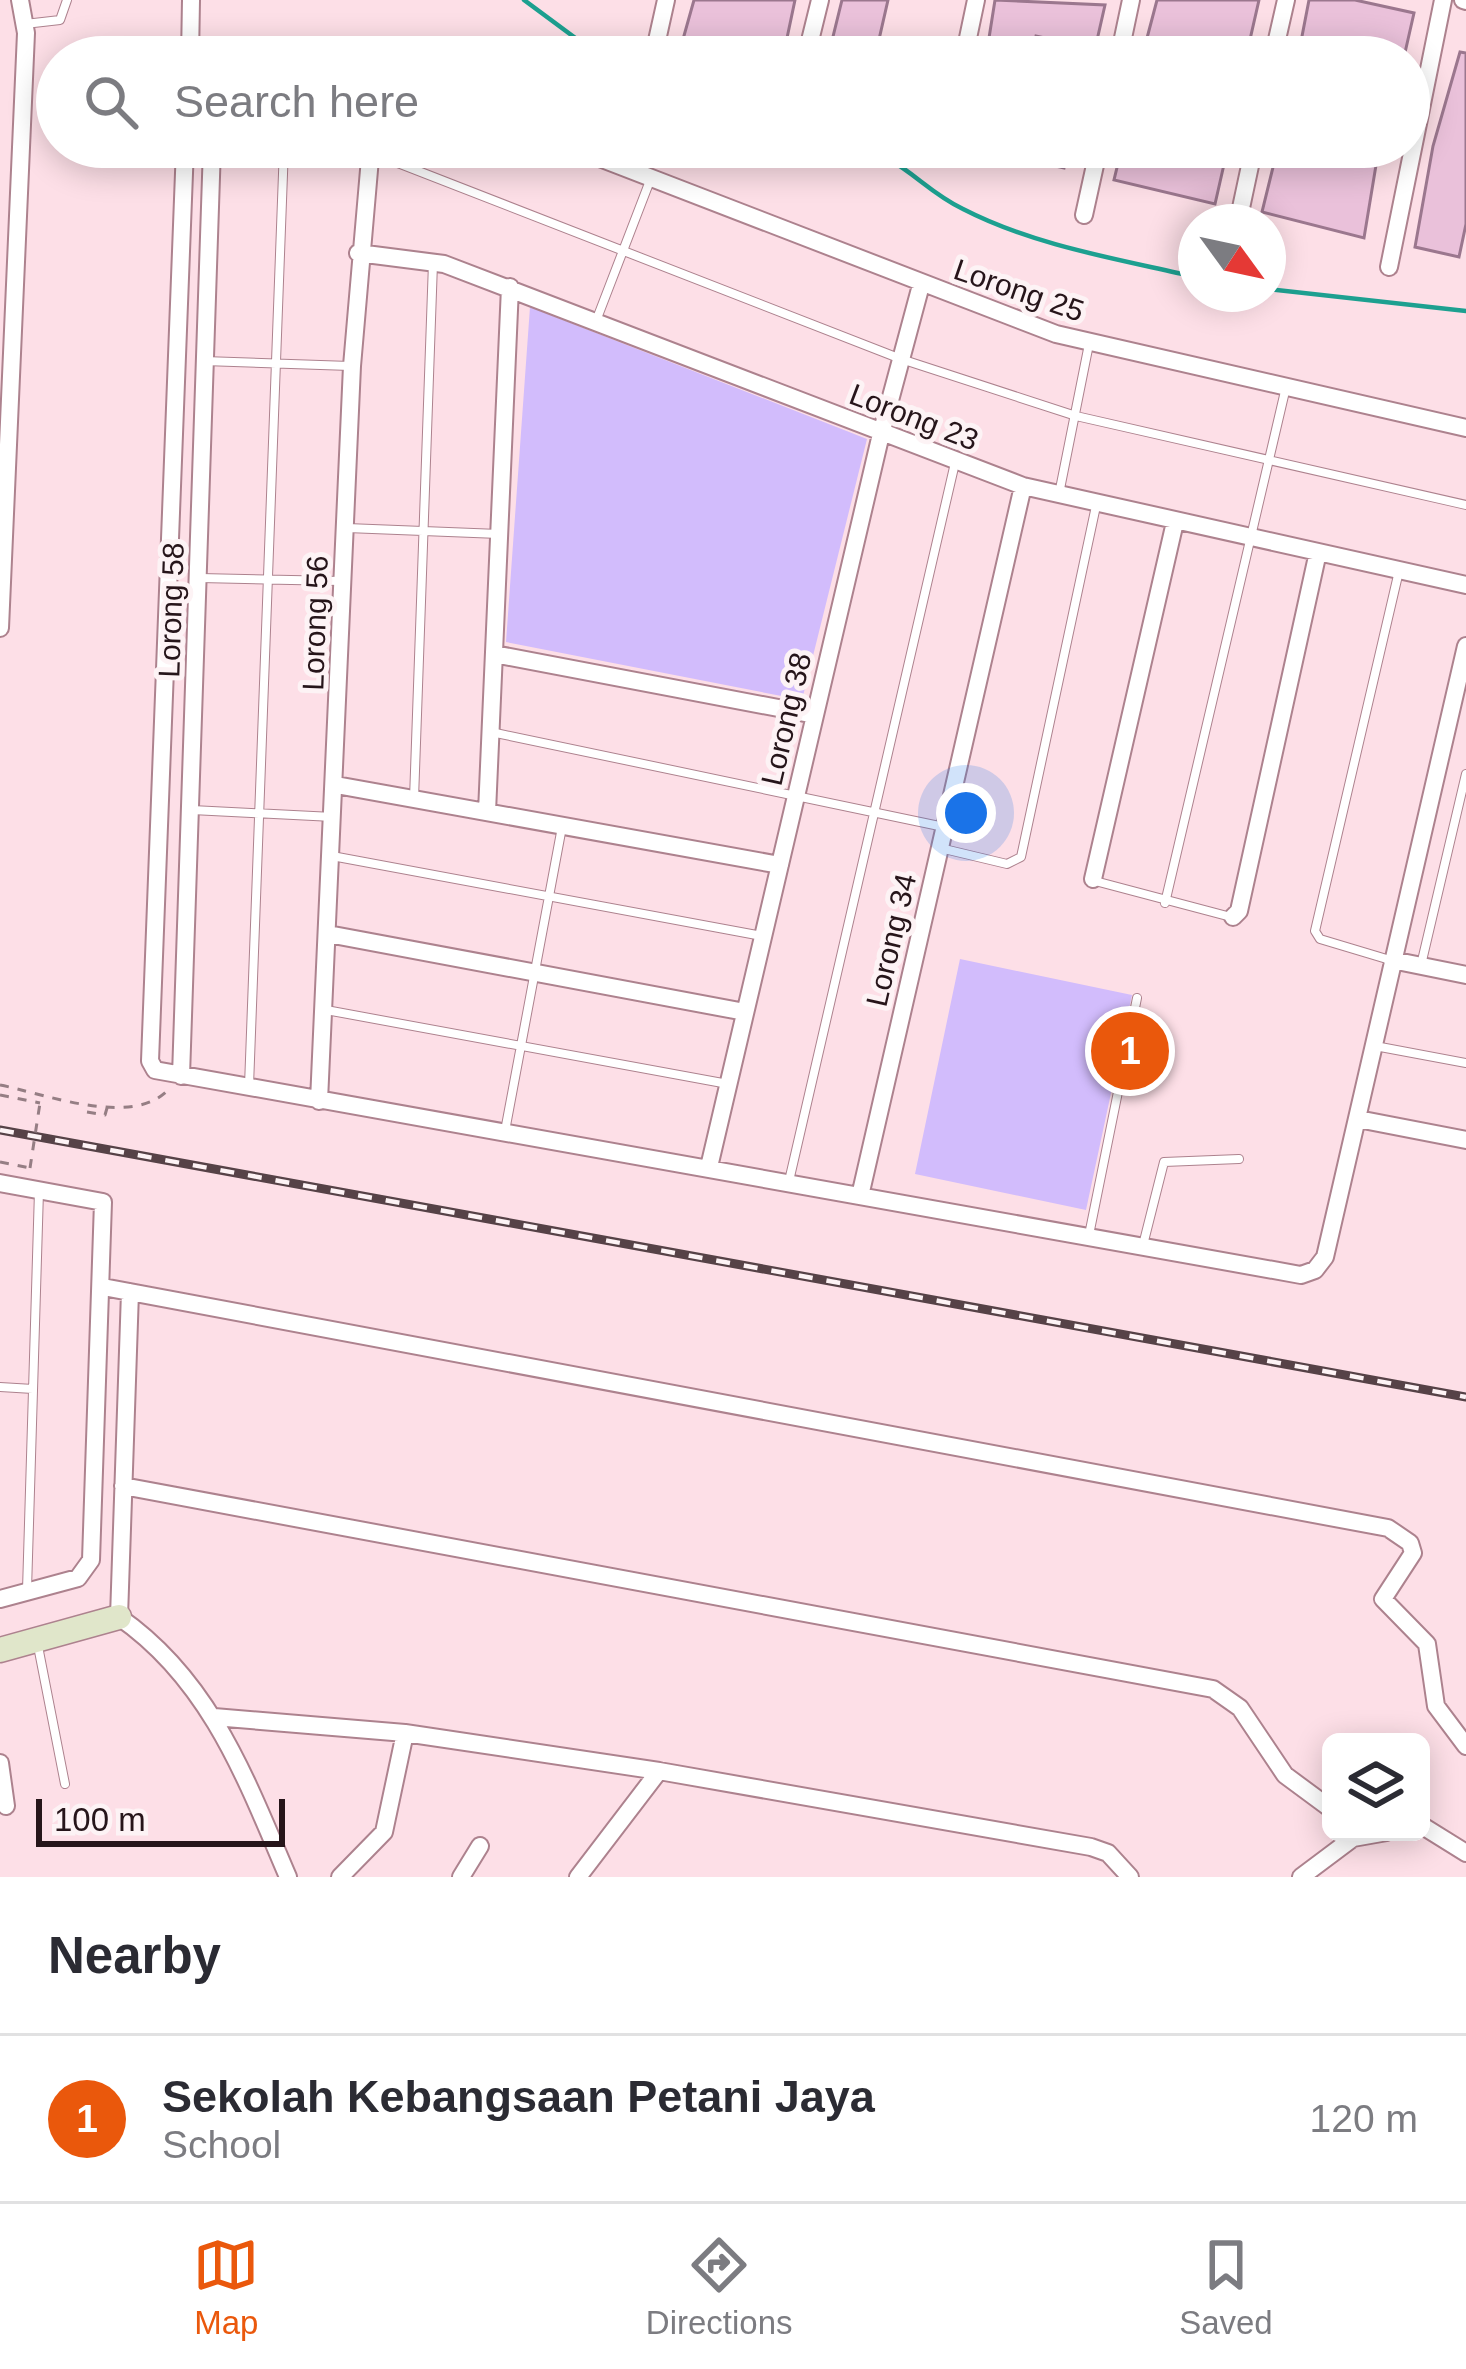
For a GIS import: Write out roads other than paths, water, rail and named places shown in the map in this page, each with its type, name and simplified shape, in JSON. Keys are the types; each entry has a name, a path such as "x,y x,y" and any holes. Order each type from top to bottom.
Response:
{"street":[{"path":"0,628 25,24 20,0"},
{"path":"190,36 191,0"},
{"path":"658,36 666,0"},
{"path":"811,36 820,0"},
{"path":"968,36 976,0"},
{"path":"1124,36 1132,0"},
{"path":"1278,36 1286,0"},
{"path":"1430,64 1443,0"},
{"path":"184,168 150,1061 155,1070 1301,1274 1315,1270 1325,1257 1466,646"},
{"name":"Lorong 58","path":"181,1076 211,168"},
{"name":"Lorong 56","path":"320,1101 352,366 369,168"},
{"name":"Lorong 25","path":"625,168 922,285 1089,343 1466,428"},
{"path":"1084,215 1094,168"},
{"path":"1242,204 1250,168"},
{"path":"1389,267 1409,168"},
{"path":"183,187 211,188"},
{"name":"Lorong 23","path":"358,253 433,261 510,287 1023,486 1466,585"},
{"name":"Lorong 38","path":"709,1167 881,434 922,285"},
{"path":"487,812 510,287"},
{"path":"175,360 203,361"},
{"name":"Lorong 34","path":"860,1196 1023,486"},
{"path":"1093,879 1175,522"},
{"path":"1232,917 1239,911 1318,552"},
{"path":"494,654 815,715"},
{"path":"336,785 780,865"},
{"path":"328,934 745,1012"},
{"path":"1392,960 1466,975"},
{"path":"1358,1119 1466,1140"},
{"path":"0,1183 103,1202 91,1560 78,1578 0,1599"},
{"path":"103,1287 1388,1528 1410,1543 1413,1553 1383,1599 1427,1644 1436,1706 1466,1746"},
{"path":"118,1617 130,1292"},
{"path":"123,1486 1213,1689 1240,1708 1285,1775 1322,1802"},
{"path":"0,1650 118,1617"},
{"path":"118,1617 161,1651 214,1717 234,1749 288,1877"},
{"path":"214,1717 405,1733 659,1771 1091,1847 1108,1853 1130,1877"},
{"path":"340,1877 384,1832 405,1733"},
{"path":"0,1763 6,1806"},
{"path":"578,1877 659,1771"},
{"path":"1430,1827 1466,1853"},
{"path":"1301,1877 1345,1841"},
{"path":"461,1877 480,1846"}],"lane":[{"path":"25,24 60,20 67,0"},
{"path":"249,1088 283,168"},
{"path":"417,168 901,359 1076,416 1466,505"},
{"path":"596,322 651,178"},
{"path":"414,799 433,261"},
{"path":"1058,495 1089,343"},
{"path":"203,361 352,366"},
{"path":"1165,903 1286,387"},
{"path":"789,1181 956,462"},
{"path":"940,848 1007,864 1021,857 1096,504"},
{"path":"346,527 499,534"},
{"path":"1392,960 1320,939 1315,931 1399,570"},
{"path":"200,578 343,580"},
{"path":"490,731 944,826"},
{"path":"1420,966 1466,774"},
{"path":"191,809 335,818"},
{"path":"505,1132 563,826"},
{"path":"332,856 763,936"},
{"path":"1093,879 1165,903 1232,917"},
{"path":"1088,1236 1137,998"},
{"path":"324,1010 728,1084"},
{"path":"1375,1046 1466,1064"},
{"path":"1143,1246 1164,1162 1239,1159"},
{"path":"27,1592 39,1190"},
{"path":"0,1387 33,1389"},
{"path":"37,1640 65,1784"}],"waterway":[{"path":"524,0 573,36"},
{"path":"902,168 948,201 990,222 1077,250 1178,273"},
{"path":"1286,291 1466,311"}],"railway":[{"path":"0,1130 1466,1397"}],"place":[{"name":"Sekolah Kebangsaan Petani Jaya","path":"1130,1051"}]}
